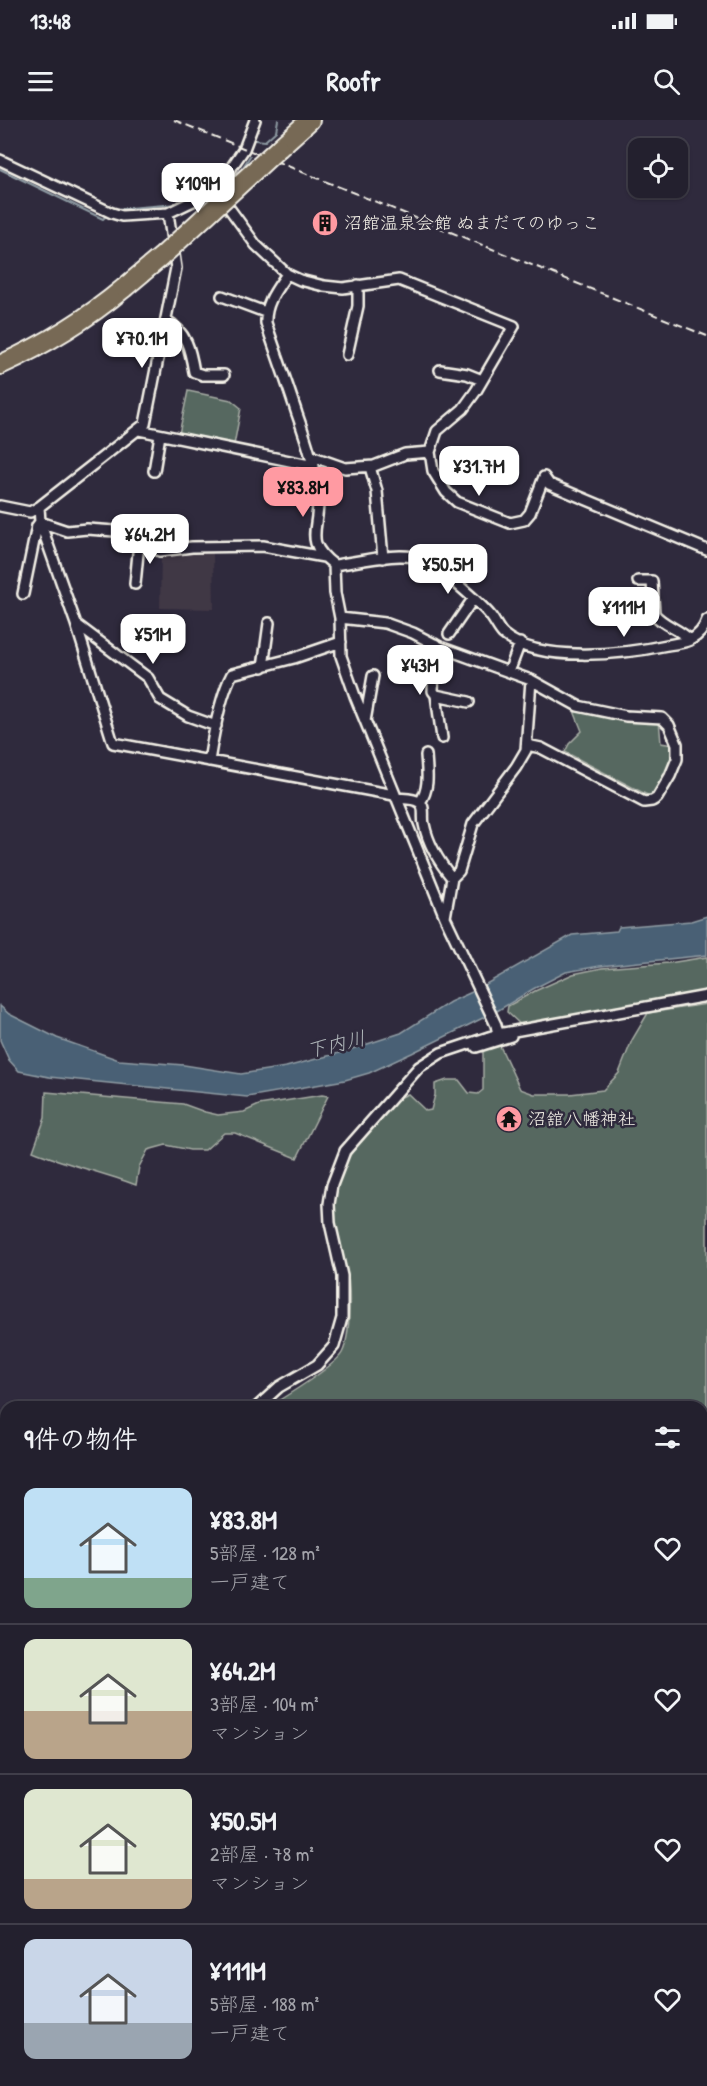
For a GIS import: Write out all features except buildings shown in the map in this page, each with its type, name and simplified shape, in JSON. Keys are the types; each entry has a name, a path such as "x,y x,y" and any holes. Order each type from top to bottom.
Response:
{"highway":[{"path":"0,365 76,324 124,288 310,120"}],"street":[{"path":"0,160 112,213 122,216 168,213 216,190 244,149 255,120"},
{"path":"216,190 256,245 287,274 300,280 344,288 399,280 514,326 463,409 437,431 430,452 433,471 446,492 457,502 510,523 524,520 530,513 544,477 549,484 707,550"},
{"path":"0,506 30,512 39,507 145,424 176,268 168,213"},
{"path":"287,274 265,312 266,322 313,461 318,500 315,540 317,549 324,557 334,565 410,556 425,560 474,599 490,615 503,634 520,643 545,650 585,655 643,650 690,640 703,630 707,620"},
{"path":"347,355 358,306 358,285"},
{"path":"222,296 265,312"},
{"path":"166,320 182,332 194,372 203,375 224,375"},
{"path":"440,370 468,374 482,380"},
{"path":"139,430 345,468 370,467 405,454 430,452"},
{"path":"154,471 160,435"},
{"path":"370,467 377,491 383,558"},
{"path":"39,507 40,522 76,624 113,743 420,802 423,806 423,821 429,842 452,878"},
{"path":"40,522 67,531 87,529 115,531 160,551 192,547 263,546 324,557"},
{"path":"23,594 37,526 40,522"},
{"path":"135,584 139,543"},
{"path":"334,565 335,593 340,618 341,656 445,917 497,1029"},
{"path":"638,581 652,581 654,614 664,624 680,631 690,640"},
{"path":"449,634 474,599"},
{"path":"340,618 385,623 413,633 435,645 531,680 578,706 626,716 662,718 669,724 677,744 677,759 657,798 644,802 540,748 527,745"},
{"path":"263,667 269,623"},
{"path":"76,624 148,678 160,699 188,716 216,726"},
{"path":"208,761 227,684 232,674 263,667 341,642"},
{"path":"509,672 520,643"},
{"path":"435,645 432,686 436,695 442,738"},
{"path":"365,721 373,676"},
{"path":"445,917 452,878 459,871 474,824 526,750 531,680"},
{"path":"436,695 469,702"},
{"path":"420,802 428,779 426,755"},
{"path":"263,1401 279,1387 317,1365 334,1346 342,1318 342,1276 328,1204 332,1185 345,1151 419,1067 441,1053 497,1029 707,996"},
{"path":"441,1053 470,1049 512,1036"}],"shaded area":[{"path":"202,549 203,553 213,553 214,609 160,608 161,554"}],"green space":[{"path":"188,391 231,400 241,408 234,445 179,434"},
{"path":"572,706 659,720 661,743 673,745 673,760 651,797 565,752 569,744 582,731"},
{"path":"707,957 707,993 522,1026 507,1012 508,1006 573,974 602,968 669,963"},
{"path":"707,1004 707,1401 277,1401 319,1373 342,1353 349,1323 349,1286 335,1222 333,1204 337,1181 350,1154 399,1098 408,1094 426,1111 431,1110 435,1084 447,1080 459,1080 469,1093 478,1094 483,1090 483,1049 500,1046 520,1089 534,1094 570,1094 603,1090 619,1073 632,1040 648,1013"},
{"path":"46,1092 183,1104 218,1115 244,1112 259,1105 328,1096 297,1158 235,1133 224,1133 205,1150 190,1150 166,1145 148,1150 139,1167 136,1185 33,1151 45,1118"}],"water":[{"path":"707,916 707,955 600,966 566,972 497,1011 412,1053 369,1073 345,1080 247,1097 49,1077 19,1071 9,1060 0,1040 0,1006 9,1014 57,1038 119,1060 184,1065 241,1074 286,1067 401,1033 450,1002 472,992 572,935 617,931 619,927 691,921"}],"waterway":[{"path":"255,140 265,141 276,131 278,120"},
{"path":"240,172 250,156"},
{"path":"0,169 103,219 106,216"},
{"path":"116,209 177,204"}],"railway":[{"path":"174,120 707,336"}],"place":[{"name":"沼館温泉会館 ぬまだてのゆっこ","path":"325,223"},
{"name":"沼舘八幡神社","path":"509,1119"}],"water label":[{"name":"下内川","path":"336,1044"}]}
